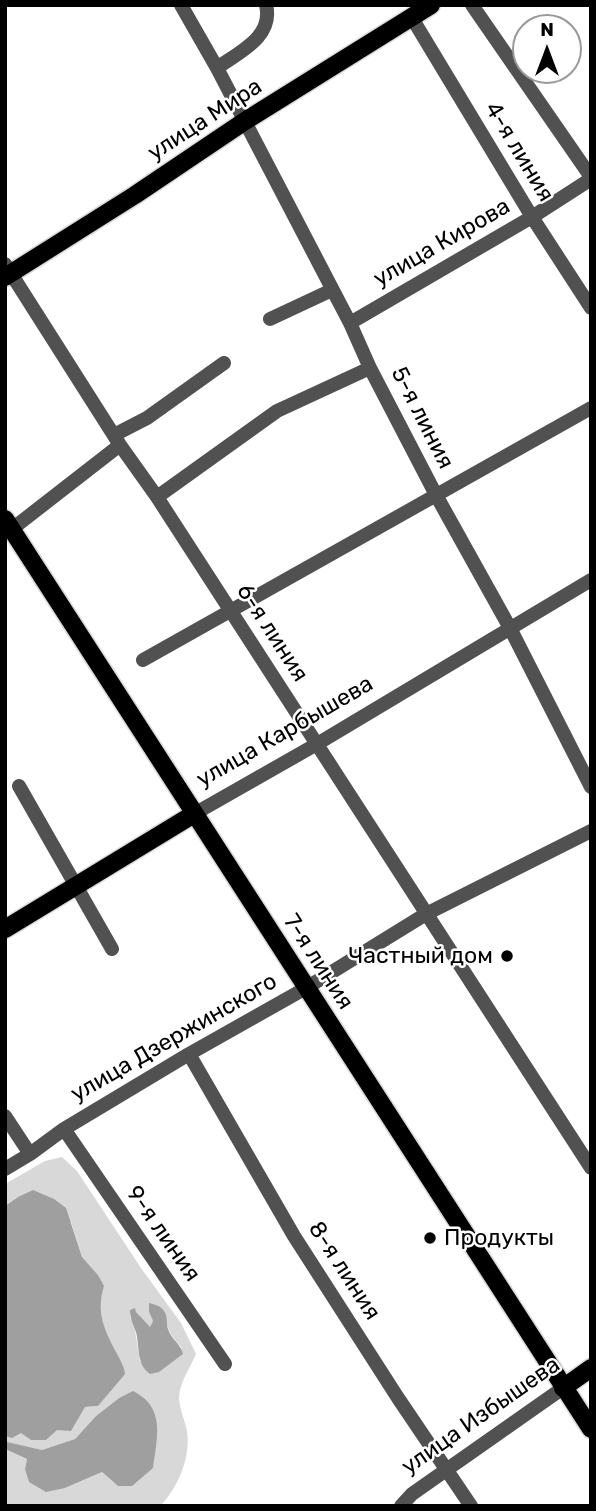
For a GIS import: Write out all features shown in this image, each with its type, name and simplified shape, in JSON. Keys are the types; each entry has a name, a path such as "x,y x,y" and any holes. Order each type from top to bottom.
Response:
{"main road":[{"name":"улица Мира","path":"7,271 135,195 245,121 431,5"},
{"name":"7-я линия","path":"8,524 591,1429"},
{"name":"улица Карбышева","path":"5,929 194,814"},
{"name":"улица Избышева","path":"563,1388 591,1368"}],"street":[{"name":"5-я линия","path":"181,5 245,121 350,323 370,368 510,628 591,787"},
{"path":"217,68 263,33 268,16 266,5"},
{"path":"472,5 591,178"},
{"name":"4-я линия","path":"412,19 532,217 591,308"},
{"name":"улица Кирова","path":"350,323 532,217 591,178"},
{"name":"6-я линия","path":"7,271 117,440 158,497 591,1168"},
{"path":"270,319 332,290"},
{"path":"8,524 146,418 224,363"},
{"path":"158,497 277,411 370,368"},
{"path":"143,660 591,408"},
{"name":"улица Карбышева","path":"194,814 317,744 591,580"},
{"path":"19,786 112,949"},
{"name":"улица Дзержинского","path":"5,1170 64,1129 306,988 426,914 591,831"},
{"name":"8-я линия","path":"189,1054 294,1236 471,1506"},
{"path":"5,1116 30,1154"},
{"name":"9-я линия","path":"64,1129 225,1364"},
{"name":"улица Избышева","path":"401,1506 412,1494 563,1388"}],"shaded area":[{"path":"62,1157 77,1171 181,1323 196,1354 179,1393 188,1441 185,1461 178,1481 160,1506 5,1506 5,1449 27,1459 25,1469 65,1488 102,1472 118,1486 119,1398 96,1416 75,1439 42,1450 7,1443 5,1445 5,1436 12,1437 21,1432 57,1430 85,1407 98,1406 123,1365 104,1327 101,1307 103,1286 98,1275 82,1257 71,1222 18,1197 5,1206 5,1184 45,1161","holes":["135,1309 150,1328 153,1321 149,1312 166,1316 169,1330 182,1348 140,1362 130,1317 130,1310"]},
{"path":"33,1190 54,1199 66,1208 82,1257 104,1286 102,1320 125,1374 98,1406 85,1407 71,1431 57,1430 46,1440 31,1440 21,1433 12,1438 5,1436 5,1206"},
{"path":"149,1303 164,1311 169,1333 183,1354 159,1372 150,1374 140,1361 130,1310 135,1308 150,1327 153,1321"},
{"path":"133,1391 151,1406 155,1414 157,1435 153,1468 132,1486 118,1486 102,1472 65,1488 46,1492 29,1482 25,1469 27,1459 5,1449 7,1442 42,1450 75,1439 96,1416"}],"place":[{"name":"Частный дом","path":"507,956"},
{"name":"Продукты","path":"430,1238"}]}
